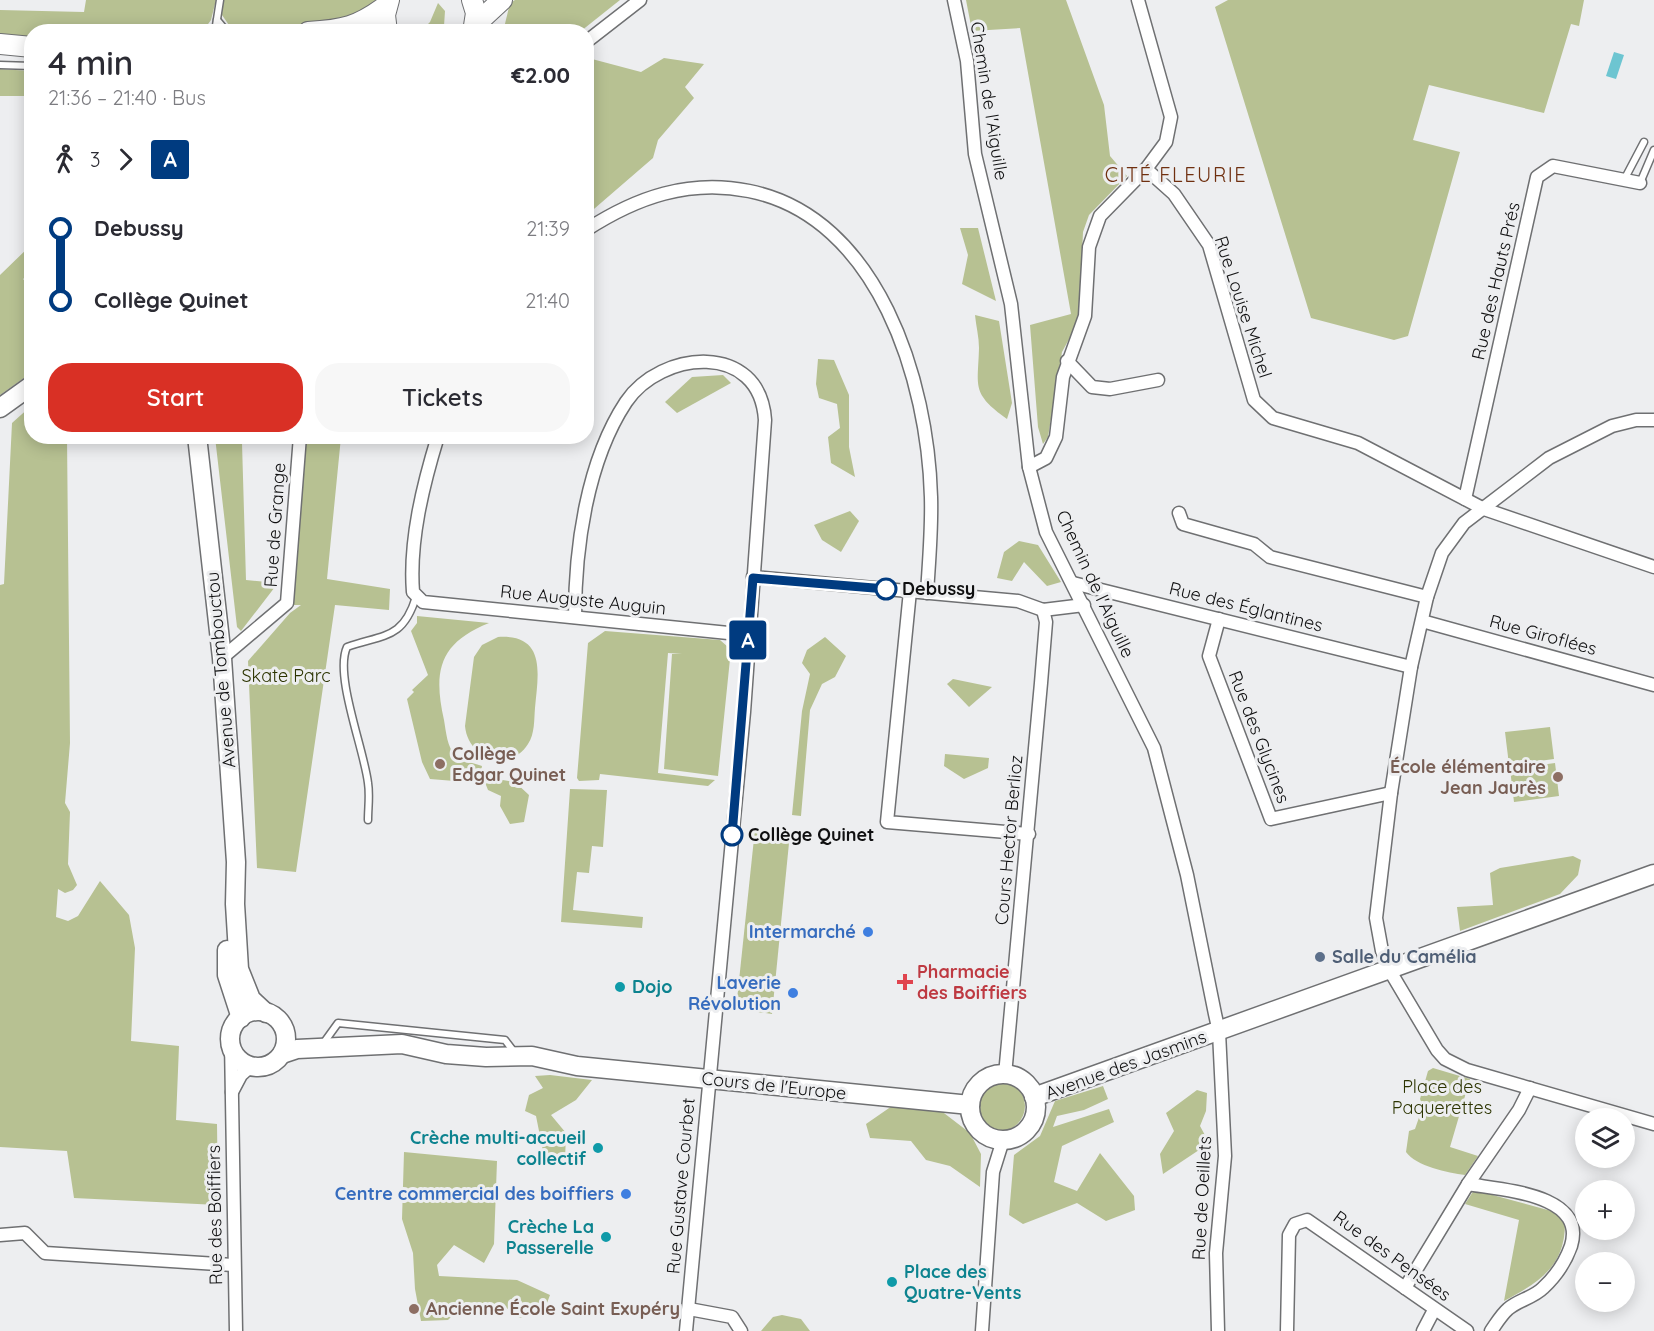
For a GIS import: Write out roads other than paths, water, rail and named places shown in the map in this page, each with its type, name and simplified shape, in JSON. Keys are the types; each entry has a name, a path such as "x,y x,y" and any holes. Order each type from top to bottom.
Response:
{"main road":[{"path":"472,0 474,24"},
{"path":"478,24 502,0"},
{"path":"358,24 388,3"},
{"path":"387,24 388,3"},
{"path":"0,44 24,46"},
{"path":"0,54 24,54"}],"street":[{"path":"594,36 640,0"},
{"name":"Chemin de l'Aiguille","path":"954,0 967,61 975,154 1011,304 1029,467 1046,532 1154,748 1187,875 1219,1032"},
{"path":"1029,467 1046,458 1056,437 1067,360 1080,337 1085,316 1089,247 1100,216 1146,169 1166,142 1171,117 1138,0"},
{"name":"Rue des Hauts Prés","path":"1466,499 1537,177 1553,166 1640,183"},
{"name":"Rue Louise Michel","path":"1146,169 1174,194 1209,245 1254,400 1273,418 1358,443 1484,509 1654,567"},
{"path":"594,225 616,210 651,195 676,189 705,186 736,188 763,194 788,204 828,230 853,253 870,275 899,337 922,418 932,496 927,593"},
{"path":"1067,360 1092,387 1110,389 1158,380"},
{"name":"Rue Gustave Courbet","path":"575,617 580,532 593,482 616,420 635,390 653,375 695,361 726,363 757,389 764,407 744,712 686,1331"},
{"path":"0,408 24,391"},
{"path":"1654,420 1636,420 1612,426 1560,453 1464,523 1442,553 1426,597 1411,667 1391,793 1377,918 1382,951 1389,971 1437,1050 1445,1059 1467,1070 1654,1124"},
{"name":"Avenue de Tombouctou","path":"198,444 222,658 236,862 234,904 227,946 227,975 241,1018"},
{"name":"Rue de Grange","path":"222,658 288,603 299,444"},
{"path":"416,597 412,580 420,504 436,444"},
{"path":"1179,513 1183,524 1254,544 1270,557 1426,597"},
{"path":"753,578 1018,601 1043,610 1084,605"},
{"name":"Rue des Églantines","path":"1073,583 1411,667"},
{"path":"910,591 887,822 1029,834"},
{"name":"Rue Auguste Auguin","path":"416,597 428,603 748,635"},
{"name":"Cours Hector Berlioz","path":"1005,1075 1029,834 1045,634 1043,610"},
{"name":"Rue des Glycines","path":"1219,619 1209,656 1271,819 1391,793"},
{"name":"Rue Giroflées","path":"1422,621 1654,685"},
{"name":"Avenue des Jasmins","path":"1034,1097 1654,874"},
{"name":"Avenue de Tombouctou","path":"234,904 239,969 252,999 266,1013"},
{"path":"250,1013 266,1013 276,1018 285,1030 286,1043 282,1054 270,1065 251,1066 238,1058 231,1042 232,1030 241,1018 250,1013"},
{"name":"Cours de l'Europe","path":"285,1030 350,1045"},
{"name":"Rue de Oeillets","path":"1218,1331 1216,1252 1225,1156 1219,1032"},
{"name":"Rue des Boiffiers","path":"231,1042 233,1265 236,1331"},
{"name":"Cours de l'Europe","path":"282,1054 297,1049 402,1044 446,1054 486,1057 532,1056 577,1066 970,1105"},
{"name":"Cours de l'Europe","path":"486,1057 529,1069 577,1066"},
{"name":"Rue des Boiffiers","path":"231,1099 235,1083 251,1066"},
{"path":"1005,1075 1023,1081 1034,1097 1035,1110 1030,1126 1013,1138 1003,1140 987,1136 976,1126 970,1105 975,1090 982,1082 1005,1075"},
{"path":"1405,1288 1468,1184 1519,1110 1530,1088"},
{"path":"982,1331 993,1172 1003,1140"},
{"path":"1468,1184 1529,1196 1553,1204 1568,1215 1573,1229 1569,1250 1559,1271 1536,1295 1508,1309 1491,1331"},
{"name":"Rue des Pensées","path":"1287,1331 1289,1235 1290,1229 1300,1221 1312,1222 1434,1310 1467,1331"},
{"path":"0,1235 25,1233 45,1253 233,1265"},
{"path":"689,1309 732,1317 741,1331"},
{"path":"1423,1331 1434,1310"}],"lane":[{"path":"216,24 220,0"},
{"path":"216,20 220,24"},
{"path":"0,64 24,66"},
{"path":"1624,180 1644,142"},
{"path":"1640,183 1654,150"},
{"path":"368,820 369,785 361,743 342,674 344,655 347,648 401,629 410,616 416,597"},
{"path":"325,1041 338,1023 406,1028 505,1040 517,1056"}],"water":[{"path":"1614,52 1624,55 1616,79 1606,76"}],"place":[{"name":"Debussy","path":"886,589"},
{"name":"Collège Edgar Quinet","path":"440,764"},
{"name":"École élémentaire Jean Jaurès","path":"1558,777"},
{"name":"Collège Quinet","path":"732,835"},
{"name":"Intermarché","path":"868,932"},
{"name":"Salle du Camélia","path":"1320,957"},
{"name":"Pharmacie des Boiffiers","path":"905,982"},
{"name":"Dojo","path":"620,987"},
{"name":"Laverie Révolution","path":"793,993"},
{"name":"Crèche multi-accueil collectif","path":"598,1148"},
{"name":"Centre commercial des boiffiers","path":"626,1194"},
{"name":"Crèche La Passerelle","path":"606,1237"},
{"name":"Place des Quatre-Vents","path":"892,1282"},
{"name":"Ancienne École Saint Exupéry","path":"414,1309"}],"district":[{"name":"CITÉ FLEURIE","path":"1176,175"}],"park label":[{"name":"Skate Parc","path":"286,676"},
{"name":"Place des Paquerettes","path":"1442,1097"}]}
